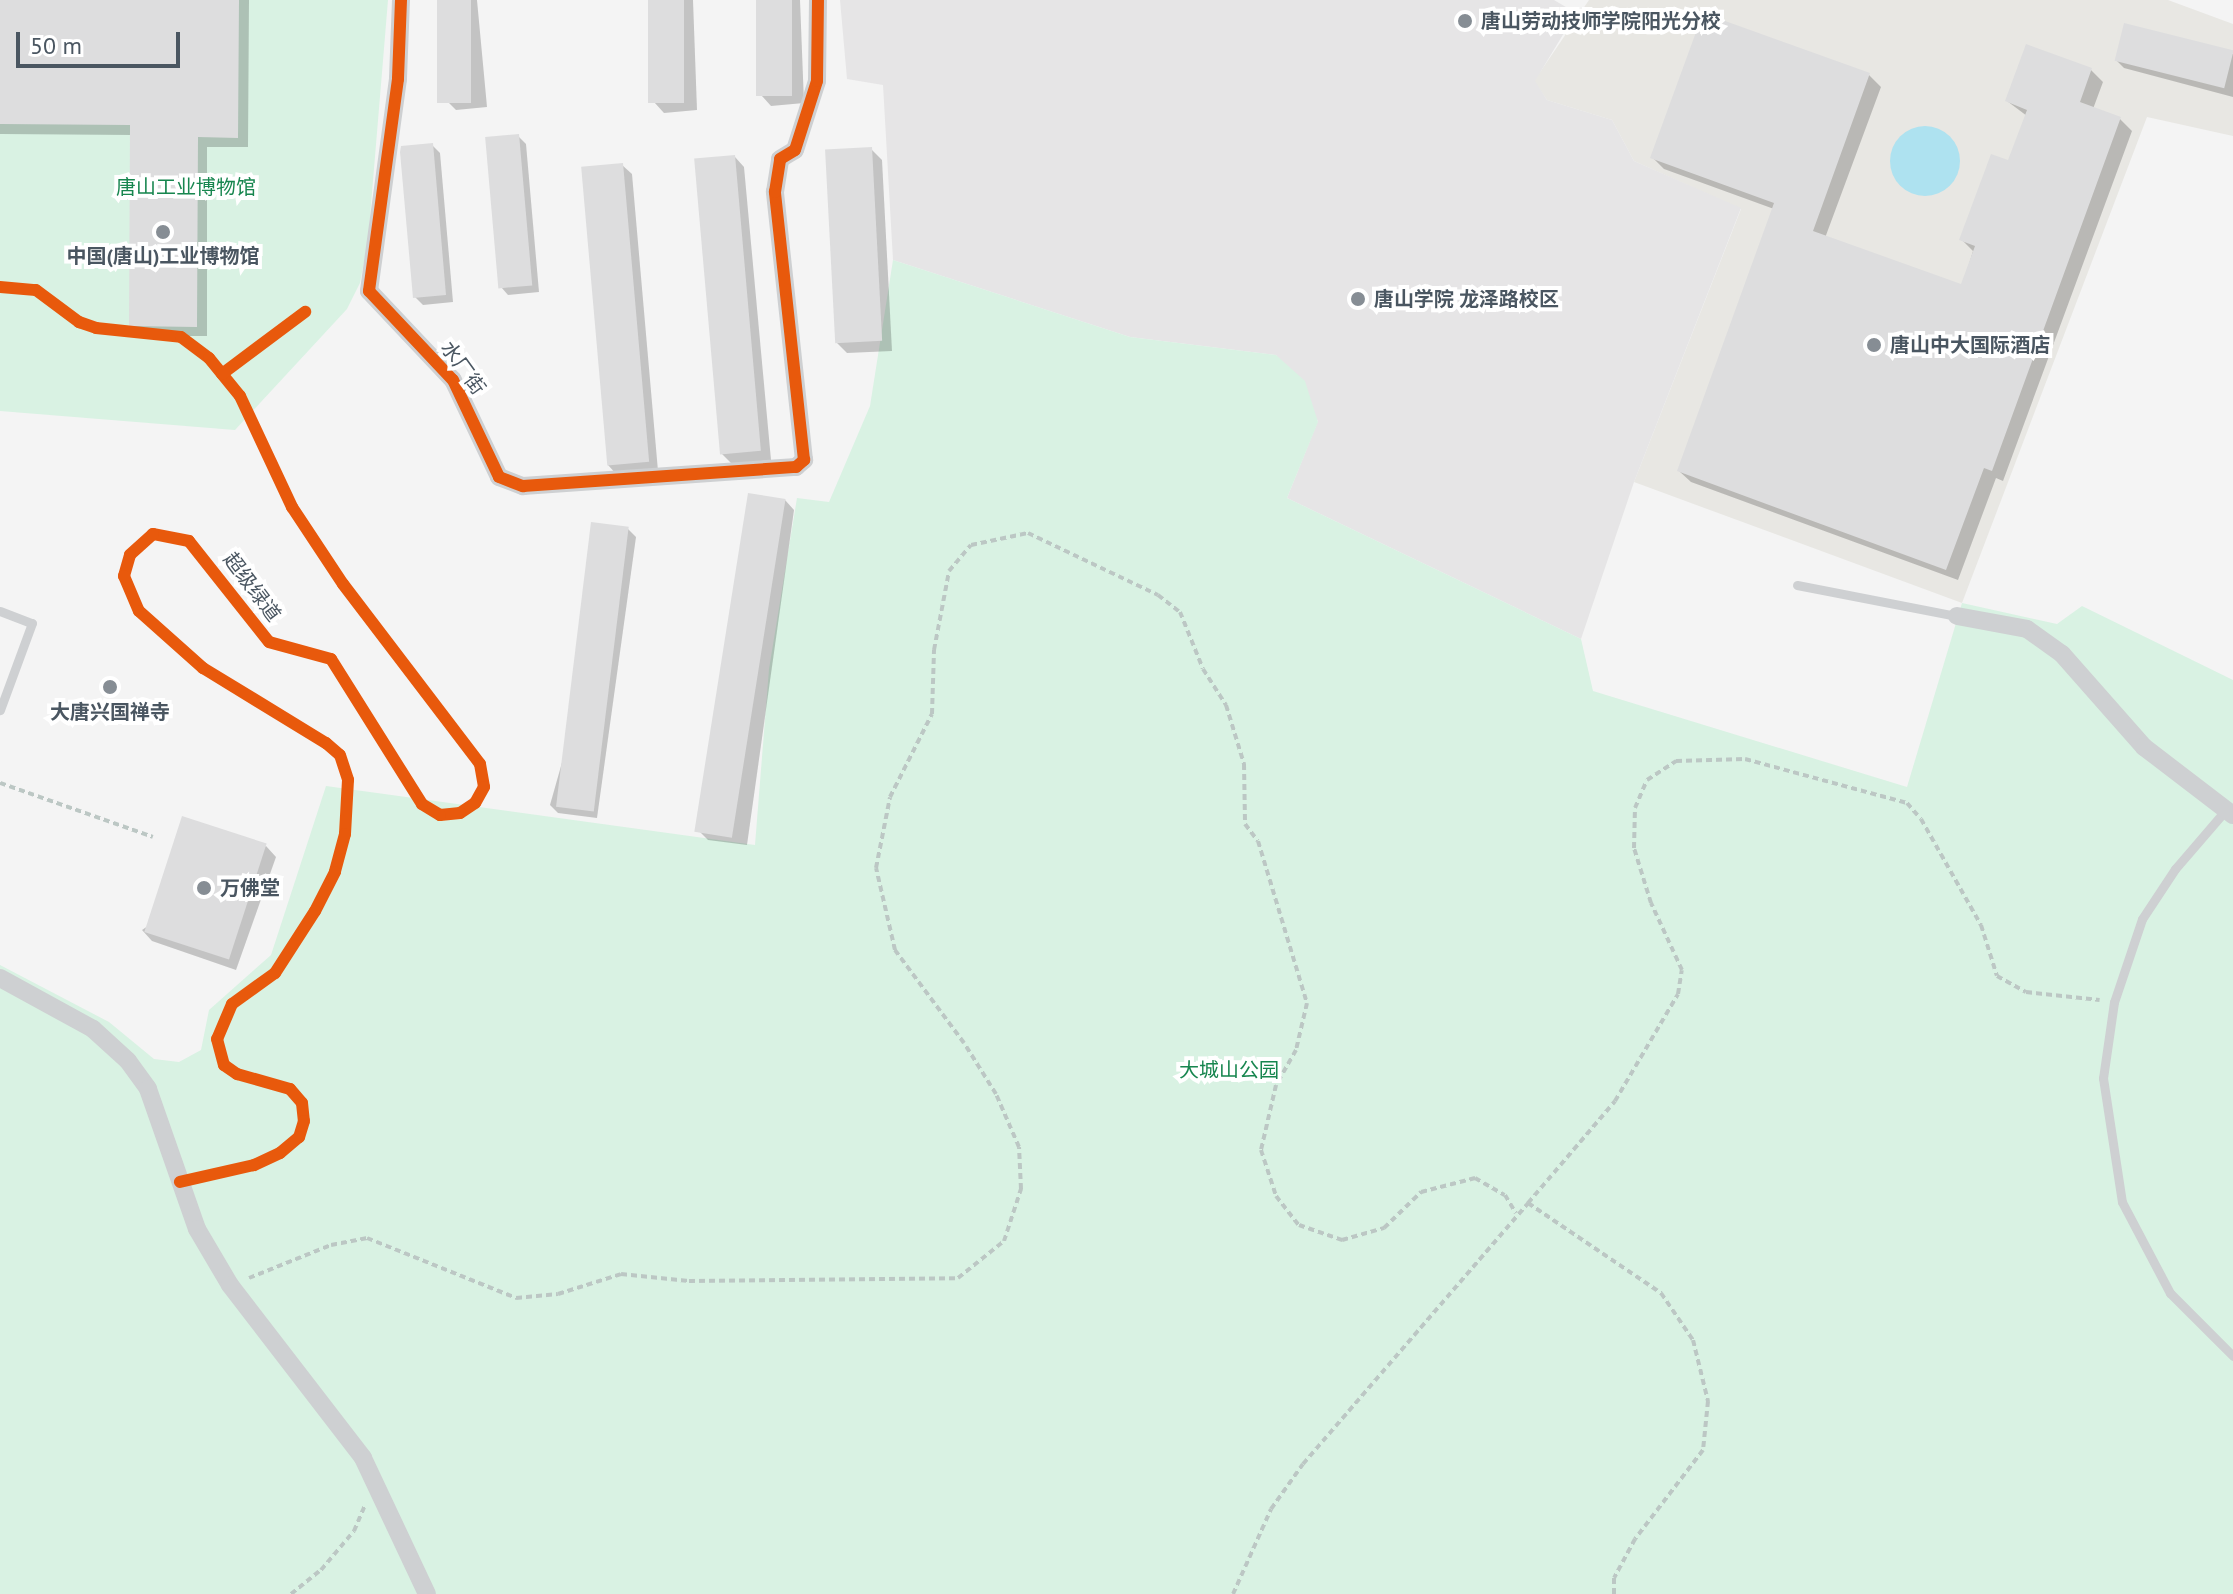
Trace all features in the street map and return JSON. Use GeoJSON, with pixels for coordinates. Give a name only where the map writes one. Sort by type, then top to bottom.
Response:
{"type":"FeatureCollection","features":[{"type":"Feature","properties":{"kind":"street","name":"水厂街"},"geometry":{"type":"LineString","coordinates":[[401,0],[398,79],[369,291],[453,380],[499,477],[523,486],[796,467],[804,460],[775,192],[780,159],[795,150],[817,81],[818,0]]}},
{"type":"Feature","properties":{"kind":"street"},"geometry":{"type":"LineString","coordinates":[[1957,616],[2027,629],[2062,654],[2144,747],[2228,813]]}},
{"type":"Feature","properties":{"kind":"street"},"geometry":{"type":"LineString","coordinates":[[0,978],[93,1029],[128,1061],[148,1089],[197,1229],[230,1285],[363,1458],[427,1594]]}},
{"type":"Feature","properties":{"kind":"lane"},"geometry":{"type":"LineString","coordinates":[[1797,585],[1957,616]]}},
{"type":"Feature","properties":{"kind":"lane"},"geometry":{"type":"LineString","coordinates":[[0,611],[32,623],[0,710]]}},
{"type":"Feature","properties":{"kind":"lane"},"geometry":{"type":"LineString","coordinates":[[2228,813],[2175,869],[2142,919],[2114,1002],[2103,1078],[2122,1202],[2170,1293],[2233,1356]]}},
{"type":"Feature","properties":{"kind":"path"},"geometry":{"type":"LineString","coordinates":[[230,1285],[331,1245],[367,1238],[516,1298],[558,1294],[621,1274],[689,1281],[958,1278],[1004,1241],[1021,1189],[1019,1147],[996,1094],[964,1043],[895,950],[876,868],[890,797],[932,714],[934,650],[949,571],[971,545],[1028,533],[1158,595],[1180,612],[1203,669],[1226,705],[1244,764],[1245,824],[1258,841],[1307,1003],[1296,1050],[1276,1085],[1261,1150],[1276,1196],[1299,1225],[1342,1240],[1384,1228],[1421,1192],[1475,1178],[1505,1195],[1516,1213]]}},
{"type":"Feature","properties":{"kind":"path"},"geometry":{"type":"LineString","coordinates":[[1233,1594],[1271,1509],[1303,1464],[1615,1101],[1678,994],[1682,970],[1651,903],[1634,848],[1635,808],[1647,780],[1676,761],[1745,759],[1907,803],[1921,819],[1981,925],[1997,976],[2026,992],[2114,1002]]}},
{"type":"Feature","properties":{"kind":"path"},"geometry":{"type":"LineString","coordinates":[[0,783],[153,837]]}},
{"type":"Feature","properties":{"kind":"path"},"geometry":{"type":"LineString","coordinates":[[1528,1203],[1661,1293],[1693,1340],[1708,1401],[1703,1450],[1635,1539],[1614,1578],[1614,1594]]}},
{"type":"Feature","properties":{"kind":"path"},"geometry":{"type":"LineString","coordinates":[[291,1594],[321,1570],[354,1531],[367,1499]]}},
{"type":"Feature","properties":{"kind":"shaded area","name":"唐山学院 龙泽路校区"},"geometry":{"type":"Polygon","coordinates":[[[840,0],[1554,0],[1576,13],[1535,81],[1547,100],[1612,120],[1634,161],[1741,208],[1634,482],[1581,639],[1287,498],[1318,421],[1276,355],[1130,337],[893,260],[883,85],[847,79],[840,0]]]}},
{"type":"Feature","properties":{"kind":"shaded area","name":"唐山中大国际酒店"},"geometry":{"type":"Polygon","coordinates":[[[1589,0],[2168,0],[2233,24],[2233,136],[2147,117],[1962,603],[1634,482],[1741,209],[1634,161],[1612,120],[1547,100],[1534,81],[1589,0]]]}},
{"type":"Feature","properties":{"kind":"green space","name":"唐山工业博物馆"},"geometry":{"type":"Polygon","coordinates":[[[0,0],[388,0],[368,241],[360,283],[347,309],[235,430],[0,411],[0,0]]]}},
{"type":"Feature","properties":{"kind":"green space","name":"大城山公园"},"geometry":{"type":"Polygon","coordinates":[[[893,260],[1130,337],[1276,355],[1305,381],[1318,422],[1287,498],[1581,639],[1593,691],[1907,787],[1962,603],[2057,624],[2082,606],[2233,680],[2233,1594],[0,1594],[0,965],[109,1022],[154,1059],[179,1062],[201,1050],[209,1010],[271,955],[326,786],[755,845],[769,669],[797,498],[829,502],[870,406],[893,260]]]}},
{"type":"Feature","properties":{"kind":"water"},"geometry":{"type":"Polygon","coordinates":[[[1925,126],[1944,132],[1954,142],[1960,161],[1954,180],[1944,190],[1925,196],[1906,190],[1896,180],[1890,161],[1896,142],[1906,132],[1925,126]]]}},
{"type":"Feature","properties":{"kind":"building","name":"中国(唐山)工业博物馆"},"geometry":{"type":"Polygon","coordinates":[[[0,0],[239,0],[238,138],[198,137],[197,327],[129,326],[130,125],[0,124],[0,0]]]}},
{"type":"Feature","properties":{"kind":"building"},"geometry":{"type":"Polygon","coordinates":[[[437,0],[471,0],[471,103],[437,103],[437,0]]]}},
{"type":"Feature","properties":{"kind":"building"},"geometry":{"type":"Polygon","coordinates":[[[648,0],[684,0],[684,103],[648,103],[648,0]]]}},
{"type":"Feature","properties":{"kind":"building"},"geometry":{"type":"Polygon","coordinates":[[[756,0],[792,0],[792,96],[756,96],[756,0]]]}},
{"type":"Feature","properties":{"kind":"building"},"geometry":{"type":"Polygon","coordinates":[[[1703,13],[1870,73],[1813,231],[1961,284],[1975,246],[1959,240],[1991,154],[2008,160],[2027,110],[2005,101],[2026,44],[2092,68],[2080,102],[2121,117],[1992,471],[1984,468],[1946,570],[1677,471],[1774,203],[1650,158],[1703,13]]]}},
{"type":"Feature","properties":{"kind":"building"},"geometry":{"type":"Polygon","coordinates":[[[2124,23],[2233,50],[2224,88],[2115,61],[2124,23]]]}},
{"type":"Feature","properties":{"kind":"building"},"geometry":{"type":"Polygon","coordinates":[[[519,134],[532,285],[498,288],[485,137],[519,134]]]}},
{"type":"Feature","properties":{"kind":"building"},"geometry":{"type":"Polygon","coordinates":[[[433,143],[446,295],[413,298],[400,152],[401,146],[433,143]]]}},
{"type":"Feature","properties":{"kind":"building"},"geometry":{"type":"Polygon","coordinates":[[[872,147],[882,341],[835,343],[825,149],[872,147]]]}},
{"type":"Feature","properties":{"kind":"building"},"geometry":{"type":"Polygon","coordinates":[[[735,155],[761,451],[720,454],[694,159],[735,155]]]}},
{"type":"Feature","properties":{"kind":"building"},"geometry":{"type":"Polygon","coordinates":[[[623,163],[649,462],[607,466],[581,167],[623,163]]]}},
{"type":"Feature","properties":{"kind":"building"},"geometry":{"type":"Polygon","coordinates":[[[748,493],[786,499],[732,838],[694,832],[748,493]]]}},
{"type":"Feature","properties":{"kind":"building"},"geometry":{"type":"Polygon","coordinates":[[[591,522],[629,527],[594,811],[556,807],[591,522]]]}},
{"type":"Feature","properties":{"kind":"building","name":"万佛堂"},"geometry":{"type":"Polygon","coordinates":[[[182,816],[267,844],[229,960],[144,932],[182,816]]]}},
{"type":"Feature","properties":{"kind":"cycle path"},"geometry":{"type":"LineString","coordinates":[[401,0],[398,79],[369,291],[453,380],[499,477],[523,486],[796,467],[804,460],[775,192],[780,159],[795,150],[817,81],[818,0]]}},
{"type":"Feature","properties":{"kind":"cycle path","name":"超级绿道"},"geometry":{"type":"LineString","coordinates":[[0,287],[36,290],[79,322],[96,328],[181,337],[209,358],[240,396],[292,507],[343,584],[480,764],[484,787],[475,803],[460,813],[440,815],[422,804],[331,659],[269,642],[189,541],[153,534],[130,555],[124,576],[139,611],[203,668],[326,743],[340,755],[348,780],[345,834],[335,872],[315,911],[275,973],[232,1004],[217,1039],[224,1065],[237,1074],[290,1089],[302,1103],[304,1121],[299,1137],[280,1153],[254,1165],[180,1182]]}},
{"type":"Feature","properties":{"kind":"cycle path"},"geometry":{"type":"LineString","coordinates":[[222,374],[305,312]]}},
{"type":"Feature","properties":{"kind":"place","name":"唐山劳动技师学院阳光分校"},"geometry":{"type":"Point","coordinates":[1465,21]}},
{"type":"Feature","properties":{"kind":"place","name":"中国(唐山)工业博物馆"},"geometry":{"type":"Point","coordinates":[163,232]}},
{"type":"Feature","properties":{"kind":"place","name":"唐山学院 龙泽路校区"},"geometry":{"type":"Point","coordinates":[1358,299]}},
{"type":"Feature","properties":{"kind":"place","name":"唐山中大国际酒店"},"geometry":{"type":"Point","coordinates":[1874,345]}},
{"type":"Feature","properties":{"kind":"place","name":"大唐兴国禅寺"},"geometry":{"type":"Point","coordinates":[110,687]}},
{"type":"Feature","properties":{"kind":"place","name":"万佛堂"},"geometry":{"type":"Point","coordinates":[204,888]}}]}
